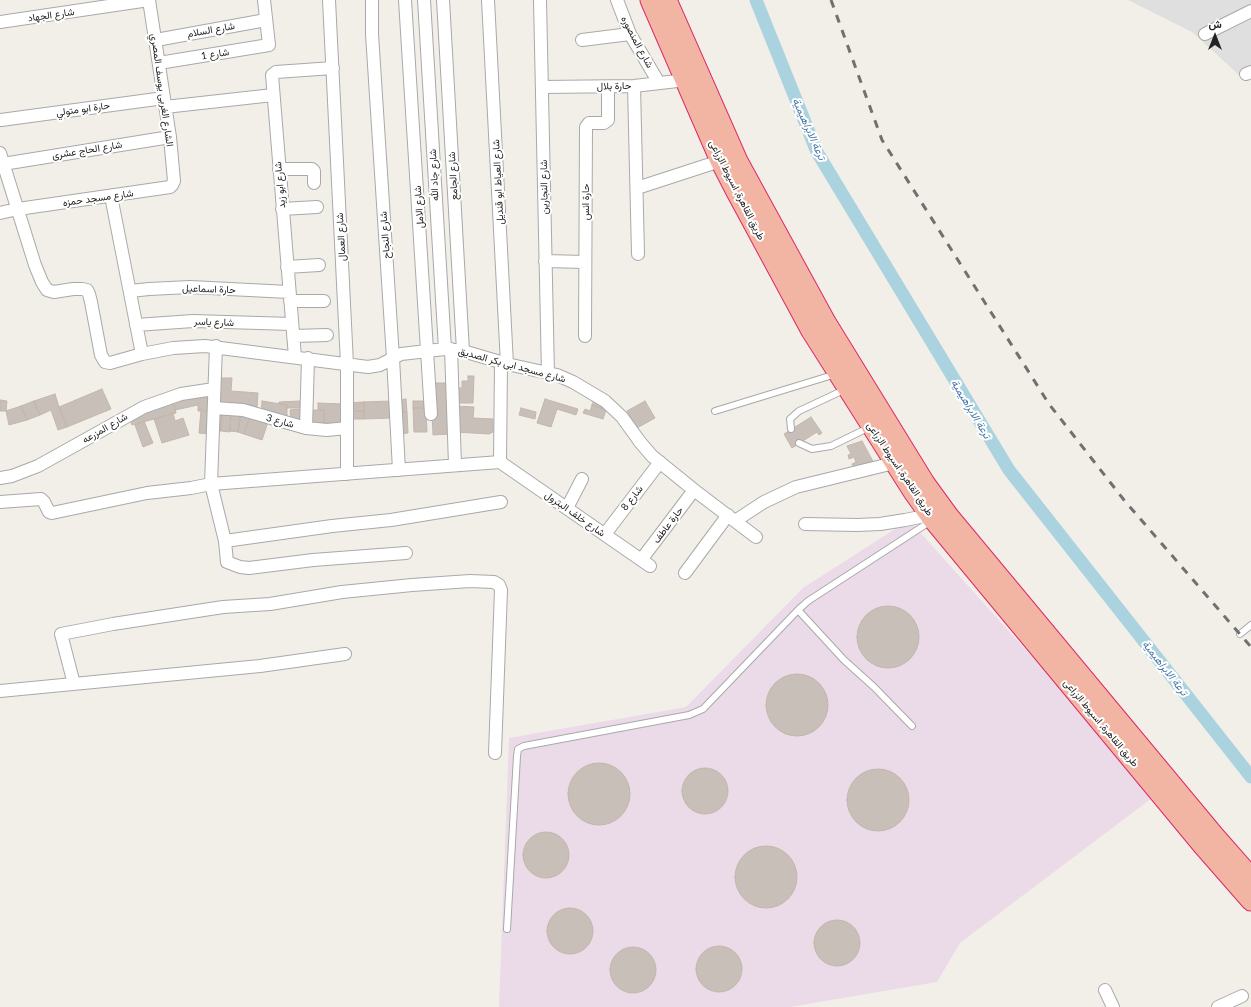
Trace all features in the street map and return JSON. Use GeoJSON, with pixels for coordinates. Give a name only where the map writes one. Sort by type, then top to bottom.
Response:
{"type":"FeatureCollection","features":[{"type":"Feature","properties":{"kind":"highway","name":"طريق القاهرة, اسيوط الزراعى"},"geometry":{"type":"LineString","coordinates":[[650,0],[720,161],[811,331],[842,381],[878,422],[949,516],[1146,754],[1251,877]]}},
{"type":"Feature","properties":{"kind":"highway","name":"طريق القاهرة, اسيوط الزراعى"},"geometry":{"type":"LineString","coordinates":[[667,0],[738,161],[826,322],[878,422],[894,463],[931,517],[1202,846],[1251,901]]}},
{"type":"Feature","properties":{"kind":"street","name":"شارع الجهاد"},"geometry":{"type":"LineString","coordinates":[[0,22],[149,0]]}},
{"type":"Feature","properties":{"kind":"street","name":"الشارع الغربى يوسف المصري"},"geometry":{"type":"LineString","coordinates":[[149,0],[170,137],[174,181]]}},
{"type":"Feature","properties":{"kind":"street"},"geometry":{"type":"LineString","coordinates":[[264,0],[266,20]]}},
{"type":"Feature","properties":{"kind":"street","name":"شارع العمال"},"geometry":{"type":"LineString","coordinates":[[330,0],[347,364],[347,474]]}},
{"type":"Feature","properties":{"kind":"street","name":"شارع النجاح"},"geometry":{"type":"LineString","coordinates":[[372,0],[372,34],[399,470]]}},
{"type":"Feature","properties":{"kind":"street","name":"شارع الامل"},"geometry":{"type":"LineString","coordinates":[[405,0],[431,414]]}},
{"type":"Feature","properties":{"kind":"street","name":"شارع جاد الله"},"geometry":{"type":"LineString","coordinates":[[424,0],[453,350],[455,465]]}},
{"type":"Feature","properties":{"kind":"street","name":"شارع الجامع"},"geometry":{"type":"LineString","coordinates":[[442,0],[453,350]]}},
{"type":"Feature","properties":{"kind":"street","name":"شارع العياط ابو قنديل"},"geometry":{"type":"LineString","coordinates":[[488,0],[504,364],[500,462]]}},
{"type":"Feature","properties":{"kind":"street","name":"شارع النجارين"},"geometry":{"type":"LineString","coordinates":[[540,0],[548,374]]}},
{"type":"Feature","properties":{"kind":"street","name":"شارع المنصوره"},"geometry":{"type":"LineString","coordinates":[[617,0],[630,34],[659,83]]}},
{"type":"Feature","properties":{"kind":"street"},"geometry":{"type":"LineString","coordinates":[[1205,34],[1251,11]]}},
{"type":"Feature","properties":{"kind":"street","name":"شارع السلام"},"geometry":{"type":"LineString","coordinates":[[156,40],[266,20]]}},
{"type":"Feature","properties":{"kind":"street","name":"شارع 1"},"geometry":{"type":"LineString","coordinates":[[159,63],[267,46],[269,44],[266,20]]}},
{"type":"Feature","properties":{"kind":"street"},"geometry":{"type":"LineString","coordinates":[[582,40],[630,34]]}},
{"type":"Feature","properties":{"kind":"street","name":"شارع ابو زيد"},"geometry":{"type":"LineString","coordinates":[[295,357],[272,75],[276,72],[333,68]]}},
{"type":"Feature","properties":{"kind":"street","name":"حارة بلال"},"geometry":{"type":"LineString","coordinates":[[542,87],[634,86],[686,80]]}},
{"type":"Feature","properties":{"kind":"street"},"geometry":{"type":"LineString","coordinates":[[634,86],[638,254]]}},
{"type":"Feature","properties":{"kind":"street","name":"حارة انس"},"geometry":{"type":"LineString","coordinates":[[585,336],[586,126],[588,123],[604,123],[608,120],[608,87]]}},
{"type":"Feature","properties":{"kind":"street","name":"حارة ابو متولي"},"geometry":{"type":"LineString","coordinates":[[1,120],[165,102],[273,95]]}},
{"type":"Feature","properties":{"kind":"street","name":"شارع الحاج عشرى"},"geometry":{"type":"LineString","coordinates":[[2,158],[170,137]]}},
{"type":"Feature","properties":{"kind":"street"},"geometry":{"type":"LineString","coordinates":[[2,158],[18,209]]}},
{"type":"Feature","properties":{"kind":"street"},"geometry":{"type":"LineString","coordinates":[[637,188],[720,161]]}},
{"type":"Feature","properties":{"kind":"street"},"geometry":{"type":"LineString","coordinates":[[279,169],[312,168],[314,171],[314,183]]}},
{"type":"Feature","properties":{"kind":"street","name":"شارع مسجد حمزه"},"geometry":{"type":"LineString","coordinates":[[0,213],[18,209],[170,187],[174,181]]}},
{"type":"Feature","properties":{"kind":"street"},"geometry":{"type":"LineString","coordinates":[[111,196],[142,354]]}},
{"type":"Feature","properties":{"kind":"street"},"geometry":{"type":"LineString","coordinates":[[282,209],[317,207]]}},
{"type":"Feature","properties":{"kind":"street","name":"شارع مسجد ابى بكر الصديق"},"geometry":{"type":"LineString","coordinates":[[18,209],[35,265],[47,290],[57,292],[73,289],[87,290],[101,355],[105,362],[110,363],[142,354],[181,347],[216,346],[308,358],[362,367],[374,366],[401,354],[453,350],[504,364],[557,375],[574,382],[605,401],[622,417],[640,442],[660,462],[756,537]]}},
{"type":"Feature","properties":{"kind":"street"},"geometry":{"type":"LineString","coordinates":[[546,261],[585,262]]}},
{"type":"Feature","properties":{"kind":"street"},"geometry":{"type":"LineString","coordinates":[[287,268],[319,265]]}},
{"type":"Feature","properties":{"kind":"street","name":"حارة اسماعيل"},"geometry":{"type":"LineString","coordinates":[[130,291],[190,287],[324,300]]}},
{"type":"Feature","properties":{"kind":"street","name":"شارع ياسر"},"geometry":{"type":"LineString","coordinates":[[136,325],[187,321],[292,330],[327,335]]}},
{"type":"Feature","properties":{"kind":"street"},"geometry":{"type":"LineString","coordinates":[[216,346],[211,484],[225,541],[228,562],[240,567],[250,568],[313,560],[406,553]]}},
{"type":"Feature","properties":{"kind":"street"},"geometry":{"type":"LineString","coordinates":[[306,428],[308,358]]}},
{"type":"Feature","properties":{"kind":"street","name":"شارع المزرعه"},"geometry":{"type":"LineString","coordinates":[[0,478],[12,476],[38,466],[144,407],[181,394],[214,389]]}},
{"type":"Feature","properties":{"kind":"street","name":"شارع 3"},"geometry":{"type":"LineString","coordinates":[[214,408],[243,410],[306,428],[327,430],[347,428]]}},
{"type":"Feature","properties":{"kind":"street"},"geometry":{"type":"LineString","coordinates":[[0,502],[41,499],[49,512],[52,513],[147,493],[211,484],[500,462]]}},
{"type":"Feature","properties":{"kind":"street","name":"شارع خلف البترول"},"geometry":{"type":"LineString","coordinates":[[500,462],[646,563]]}},
{"type":"Feature","properties":{"kind":"street","name":"شارع 8"},"geometry":{"type":"LineString","coordinates":[[605,534],[660,462]]}},
{"type":"Feature","properties":{"kind":"street"},"geometry":{"type":"LineString","coordinates":[[685,573],[731,518],[796,487],[894,463]]}},
{"type":"Feature","properties":{"kind":"street"},"geometry":{"type":"LineString","coordinates":[[567,508],[582,479]]}},
{"type":"Feature","properties":{"kind":"street","name":"حارة عاطف"},"geometry":{"type":"LineString","coordinates":[[646,563],[694,490]]}},
{"type":"Feature","properties":{"kind":"street"},"geometry":{"type":"LineString","coordinates":[[225,541],[332,526],[391,520],[501,502]]}},
{"type":"Feature","properties":{"kind":"street"},"geometry":{"type":"LineString","coordinates":[[805,524],[880,524],[931,517]]}},
{"type":"Feature","properties":{"kind":"street"},"geometry":{"type":"LineString","coordinates":[[74,684],[61,634],[113,624],[223,607],[270,604],[342,592],[419,585],[494,582],[499,585],[501,590],[495,753]]}},
{"type":"Feature","properties":{"kind":"street"},"geometry":{"type":"LineString","coordinates":[[0,691],[260,666],[345,654]]}},
{"type":"Feature","properties":{"kind":"street"},"geometry":{"type":"LineString","coordinates":[[1105,990],[1114,1007]]}},
{"type":"Feature","properties":{"kind":"street"},"geometry":{"type":"LineString","coordinates":[[1218,1007],[1242,996]]}},
{"type":"Feature","properties":{"kind":"lane"},"geometry":{"type":"LineString","coordinates":[[715,411],[842,381]]}},
{"type":"Feature","properties":{"kind":"lane"},"geometry":{"type":"LineString","coordinates":[[792,429],[790,419],[842,381]]}},
{"type":"Feature","properties":{"kind":"lane"},"geometry":{"type":"LineString","coordinates":[[799,443],[812,449],[832,446],[878,422]]}},
{"type":"Feature","properties":{"kind":"lane"},"geometry":{"type":"LineString","coordinates":[[507,928],[516,756],[518,750],[524,746],[689,715],[703,709],[808,600],[931,517]]}},
{"type":"Feature","properties":{"kind":"lane"},"geometry":{"type":"LineString","coordinates":[[798,610],[844,660],[874,687],[912,726]]}},
{"type":"Feature","properties":{"kind":"lane"},"geometry":{"type":"LineString","coordinates":[[1240,634],[1251,625]]}},
{"type":"Feature","properties":{"kind":"shaded area"},"geometry":{"type":"Polygon","coordinates":[[[1128,0],[1251,0],[1251,70],[1239,75],[1192,32],[1128,0]]]}},
{"type":"Feature","properties":{"kind":"shaded area"},"geometry":{"type":"Polygon","coordinates":[[[909,520],[1156,795],[960,943],[937,982],[790,1007],[499,1007],[509,738],[686,707],[803,588],[909,520]]]}},
{"type":"Feature","properties":{"kind":"building"},"geometry":{"type":"Polygon","coordinates":[[[468,376],[474,376],[473,403],[455,403],[456,388],[462,388],[462,381],[468,381],[468,376]]]}},
{"type":"Feature","properties":{"kind":"building"},"geometry":{"type":"Polygon","coordinates":[[[214,378],[232,378],[231,391],[258,393],[257,407],[214,406],[214,378]]]}},
{"type":"Feature","properties":{"kind":"building"},"geometry":{"type":"Polygon","coordinates":[[[431,383],[448,383],[451,434],[433,435],[431,383]]]}},
{"type":"Feature","properties":{"kind":"building"},"geometry":{"type":"Polygon","coordinates":[[[102,389],[111,409],[67,427],[59,407],[102,389]]]}},
{"type":"Feature","properties":{"kind":"building"},"geometry":{"type":"Polygon","coordinates":[[[210,392],[211,411],[198,411],[198,405],[175,410],[173,399],[210,392]]]}},
{"type":"Feature","properties":{"kind":"building"},"geometry":{"type":"Polygon","coordinates":[[[55,394],[67,427],[58,430],[51,410],[40,415],[34,401],[55,394]]]}},
{"type":"Feature","properties":{"kind":"building"},"geometry":{"type":"Polygon","coordinates":[[[595,398],[607,404],[606,410],[592,405],[595,398]]]}},
{"type":"Feature","properties":{"kind":"building"},"geometry":{"type":"Polygon","coordinates":[[[173,399],[176,413],[132,425],[128,411],[173,399]]]}},
{"type":"Feature","properties":{"kind":"building"},"geometry":{"type":"Polygon","coordinates":[[[406,399],[407,412],[397,412],[397,400],[406,399]]]}},
{"type":"Feature","properties":{"kind":"building"},"geometry":{"type":"Polygon","coordinates":[[[545,399],[578,409],[576,415],[557,409],[551,427],[537,423],[545,399]]]}},
{"type":"Feature","properties":{"kind":"building"},"geometry":{"type":"Polygon","coordinates":[[[0,400],[7,401],[6,411],[0,411],[0,400]]]}},
{"type":"Feature","properties":{"kind":"building"},"geometry":{"type":"Polygon","coordinates":[[[34,401],[40,415],[27,420],[21,406],[34,401]]]}},
{"type":"Feature","properties":{"kind":"building"},"geometry":{"type":"Polygon","coordinates":[[[262,401],[287,405],[287,425],[261,417],[262,401]]]}},
{"type":"Feature","properties":{"kind":"building"},"geometry":{"type":"Polygon","coordinates":[[[301,401],[301,408],[287,408],[287,405],[279,404],[279,402],[301,401]]]}},
{"type":"Feature","properties":{"kind":"building"},"geometry":{"type":"Polygon","coordinates":[[[391,401],[392,418],[364,419],[364,402],[391,401]]]}},
{"type":"Feature","properties":{"kind":"building"},"geometry":{"type":"Polygon","coordinates":[[[413,401],[425,401],[426,408],[413,408],[413,401]]]}},
{"type":"Feature","properties":{"kind":"building"},"geometry":{"type":"Polygon","coordinates":[[[645,401],[655,418],[637,428],[627,411],[645,401]]]}},
{"type":"Feature","properties":{"kind":"building"},"geometry":{"type":"Polygon","coordinates":[[[364,402],[364,411],[349,411],[348,403],[364,402]]]}},
{"type":"Feature","properties":{"kind":"building"},"geometry":{"type":"Polygon","coordinates":[[[318,403],[343,404],[341,426],[324,425],[324,410],[318,410],[318,403]]]}},
{"type":"Feature","properties":{"kind":"building"},"geometry":{"type":"Polygon","coordinates":[[[592,405],[606,410],[603,419],[583,413],[585,409],[590,411],[592,405]]]}},
{"type":"Feature","properties":{"kind":"building"},"geometry":{"type":"Polygon","coordinates":[[[21,406],[27,420],[9,425],[6,411],[21,406]]]}},
{"type":"Feature","properties":{"kind":"building"},"geometry":{"type":"Polygon","coordinates":[[[455,406],[474,407],[473,418],[493,419],[493,432],[489,434],[455,432],[455,406]]]}},
{"type":"Feature","properties":{"kind":"building"},"geometry":{"type":"Polygon","coordinates":[[[413,408],[426,408],[427,432],[414,432],[413,408]]]}},
{"type":"Feature","properties":{"kind":"building"},"geometry":{"type":"Polygon","coordinates":[[[521,408],[536,412],[535,419],[519,415],[521,408]]]}},
{"type":"Feature","properties":{"kind":"building"},"geometry":{"type":"Polygon","coordinates":[[[215,409],[222,410],[221,431],[215,431],[215,409]]]}},
{"type":"Feature","properties":{"kind":"building"},"geometry":{"type":"Polygon","coordinates":[[[301,409],[301,422],[291,423],[290,410],[301,409]]]}},
{"type":"Feature","properties":{"kind":"building"},"geometry":{"type":"Polygon","coordinates":[[[201,410],[211,411],[210,434],[199,433],[201,410]]]}},
{"type":"Feature","properties":{"kind":"building"},"geometry":{"type":"Polygon","coordinates":[[[222,410],[231,411],[230,432],[221,431],[222,410]]]}},
{"type":"Feature","properties":{"kind":"building"},"geometry":{"type":"Polygon","coordinates":[[[308,410],[324,410],[324,424],[307,424],[308,410]]]}},
{"type":"Feature","properties":{"kind":"building"},"geometry":{"type":"Polygon","coordinates":[[[231,411],[241,413],[238,432],[230,431],[231,411]]]}},
{"type":"Feature","properties":{"kind":"building"},"geometry":{"type":"Polygon","coordinates":[[[349,411],[364,411],[364,419],[349,419],[349,411]]]}},
{"type":"Feature","properties":{"kind":"building"},"geometry":{"type":"Polygon","coordinates":[[[397,412],[407,412],[408,433],[398,434],[397,412]]]}},
{"type":"Feature","properties":{"kind":"building"},"geometry":{"type":"Polygon","coordinates":[[[173,413],[175,421],[183,418],[189,435],[162,443],[154,419],[173,413]]]}},
{"type":"Feature","properties":{"kind":"building"},"geometry":{"type":"Polygon","coordinates":[[[241,413],[250,416],[244,434],[238,432],[241,413]]]}},
{"type":"Feature","properties":{"kind":"building"},"geometry":{"type":"Polygon","coordinates":[[[250,416],[268,422],[262,440],[244,434],[250,416]]]}},
{"type":"Feature","properties":{"kind":"building"},"geometry":{"type":"Polygon","coordinates":[[[811,417],[822,433],[819,435],[817,432],[792,448],[784,434],[811,417]]]}},
{"type":"Feature","properties":{"kind":"building"},"geometry":{"type":"Polygon","coordinates":[[[144,421],[153,443],[143,447],[135,425],[144,421]]]}},
{"type":"Feature","properties":{"kind":"building"},"geometry":{"type":"Polygon","coordinates":[[[862,441],[876,467],[855,471],[852,464],[856,462],[854,457],[849,459],[848,455],[851,454],[847,446],[862,441]]]}},
{"type":"Feature","properties":{"kind":"building"},"geometry":{"type":"Polygon","coordinates":[[[888,606],[900,609],[910,615],[916,625],[919,637],[916,649],[910,659],[900,665],[888,668],[876,665],[866,659],[860,649],[857,637],[860,625],[866,615],[876,609],[888,606]]]}},
{"type":"Feature","properties":{"kind":"building"},"geometry":{"type":"Polygon","coordinates":[[[797,674],[809,677],[819,683],[825,693],[828,705],[825,717],[819,727],[809,733],[797,736],[785,733],[775,727],[769,717],[766,705],[769,693],[775,683],[785,677],[797,674]]]}},
{"type":"Feature","properties":{"kind":"building"},"geometry":{"type":"Polygon","coordinates":[[[599,763],[611,766],[621,772],[627,782],[630,794],[627,806],[621,816],[611,822],[599,825],[587,822],[577,816],[571,806],[568,794],[571,782],[577,772],[587,766],[599,763]]]}},
{"type":"Feature","properties":{"kind":"building"},"geometry":{"type":"Polygon","coordinates":[[[700,768],[710,768],[718,772],[724,778],[728,786],[728,796],[724,804],[718,810],[710,814],[700,814],[692,810],[686,804],[682,796],[682,786],[686,778],[692,772],[700,768]]]}},
{"type":"Feature","properties":{"kind":"building"},"geometry":{"type":"Polygon","coordinates":[[[878,769],[890,772],[900,778],[906,788],[909,800],[906,812],[900,822],[890,828],[878,831],[866,828],[856,822],[850,812],[847,800],[850,788],[856,778],[866,772],[878,769]]]}},
{"type":"Feature","properties":{"kind":"building"},"geometry":{"type":"Polygon","coordinates":[[[541,832],[551,832],[559,836],[565,842],[569,850],[569,860],[565,868],[559,874],[551,878],[541,878],[533,874],[527,868],[523,860],[523,850],[527,842],[533,836],[541,832]]]}},
{"type":"Feature","properties":{"kind":"building"},"geometry":{"type":"Polygon","coordinates":[[[766,846],[778,849],[788,855],[794,865],[797,877],[794,889],[788,899],[778,905],[766,908],[754,905],[744,899],[738,889],[735,877],[738,865],[744,855],[754,849],[766,846]]]}},
{"type":"Feature","properties":{"kind":"building"},"geometry":{"type":"Polygon","coordinates":[[[565,908],[575,908],[583,912],[589,918],[593,926],[593,936],[589,944],[583,950],[575,954],[565,954],[557,950],[551,944],[547,936],[547,926],[551,918],[557,912],[565,908]]]}},
{"type":"Feature","properties":{"kind":"building"},"geometry":{"type":"Polygon","coordinates":[[[832,920],[842,920],[850,924],[856,930],[860,938],[860,948],[856,956],[850,962],[842,966],[832,966],[824,962],[818,956],[814,948],[814,938],[818,930],[824,924],[832,920]]]}},
{"type":"Feature","properties":{"kind":"building"},"geometry":{"type":"Polygon","coordinates":[[[714,946],[724,946],[732,950],[738,956],[742,964],[742,974],[738,982],[732,988],[724,992],[714,992],[706,988],[700,982],[696,974],[696,964],[700,956],[706,950],[714,946]]]}},
{"type":"Feature","properties":{"kind":"building"},"geometry":{"type":"Polygon","coordinates":[[[628,947],[638,947],[646,951],[652,957],[656,965],[656,975],[652,983],[646,989],[638,993],[628,993],[620,989],[614,983],[610,975],[610,965],[614,957],[620,951],[628,947]]]}},
{"type":"Feature","properties":{"kind":"waterway","name":"ترعة الابراهيمية"},"geometry":{"type":"LineString","coordinates":[[756,0],[817,152],[1009,470],[1251,777]]}},
{"type":"Feature","properties":{"kind":"railway"},"geometry":{"type":"LineString","coordinates":[[831,0],[882,140],[1049,404],[1124,500],[1251,647]]}}]}
